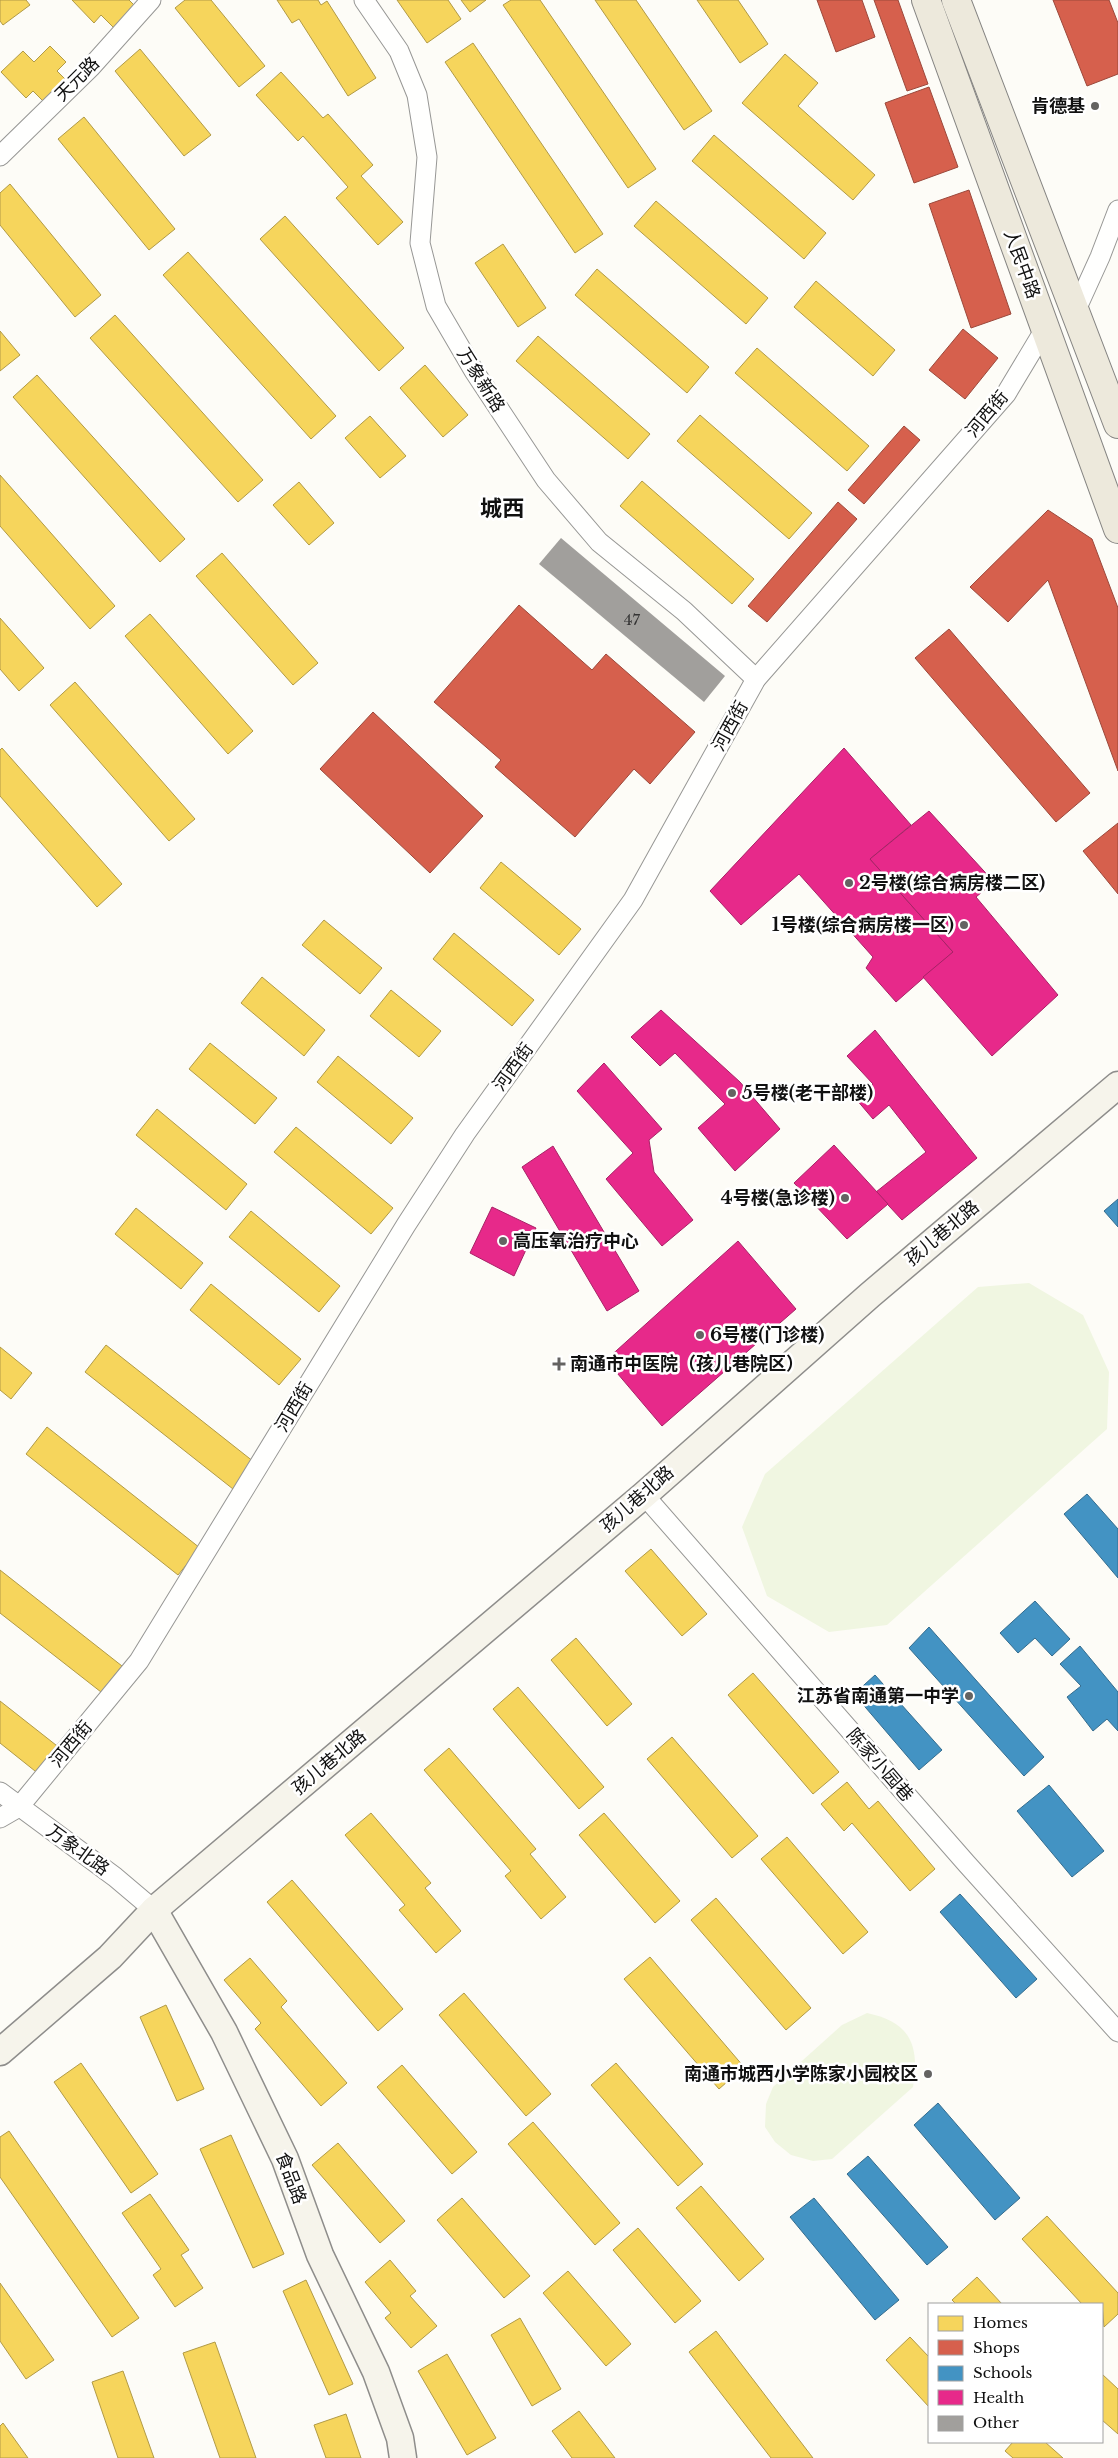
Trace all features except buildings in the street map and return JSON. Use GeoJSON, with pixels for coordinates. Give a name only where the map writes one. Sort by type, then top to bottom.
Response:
{"type":"FeatureCollection","features":[{"type":"Feature","properties":{"kind":"main road","name":"人民中路"},"geometry":{"type":"LineString","coordinates":[[926,0],[1118,529]]}},
{"type":"Feature","properties":{"kind":"main road","name":"人民中路"},"geometry":{"type":"LineString","coordinates":[[956,0],[1118,424]]}},
{"type":"Feature","properties":{"kind":"main road","name":"孩儿巷北路"},"geometry":{"type":"LineString","coordinates":[[0,2052],[110,1957],[154,1910],[644,1495],[870,1295],[1118,1086]]}},
{"type":"Feature","properties":{"kind":"main road","name":"孩儿巷北路"},"geometry":{"type":"LineString","coordinates":[[0,2029],[99,1946],[154,1910]]}},
{"type":"Feature","properties":{"kind":"main road","name":"食品路"},"geometry":{"type":"LineString","coordinates":[[154,1910],[224,2032],[285,2159],[320,2255],[376,2372],[400,2438],[404,2458]]}},
{"type":"Feature","properties":{"kind":"street","name":"天元路"},"geometry":{"type":"LineString","coordinates":[[0,156],[91,67],[151,0]]}},
{"type":"Feature","properties":{"kind":"street","name":"万象新路"},"geometry":{"type":"LineString","coordinates":[[364,0],[399,51],[417,95],[426,157],[420,243],[436,306],[474,371],[546,480],[598,542],[684,611],[756,679]]}},
{"type":"Feature","properties":{"kind":"street"},"geometry":{"type":"LineString","coordinates":[[1075,312],[1100,257],[1118,210]]}},
{"type":"Feature","properties":{"kind":"street","name":"河西街"},"geometry":{"type":"LineString","coordinates":[[0,1818],[19,1807],[139,1661],[417,1208],[465,1134],[633,900],[756,679],[1006,394],[1045,329]]}},
{"type":"Feature","properties":{"kind":"street","name":"陈家小园巷"},"geometry":{"type":"LineString","coordinates":[[644,1495],[966,1863],[1118,2032]]}},
{"type":"Feature","properties":{"kind":"street","name":"万象北路"},"geometry":{"type":"LineString","coordinates":[[0,1792],[115,1877],[154,1910]]}},
{"type":"Feature","properties":{"kind":"green space"},"geometry":{"type":"Polygon","coordinates":[[[1029,1283],[1083,1315],[1109,1372],[1107,1429],[887,1625],[829,1632],[767,1596],[742,1527],[765,1474],[978,1287],[1029,1283]]]}},
{"type":"Feature","properties":{"kind":"green space"},"geometry":{"type":"Polygon","coordinates":[[[867,2013],[893,2022],[909,2038],[915,2059],[913,2087],[832,2159],[813,2161],[791,2155],[775,2142],[765,2127],[766,2104],[773,2087],[842,2025],[867,2013]]]}},
{"type":"Feature","properties":{"kind":"place","name":"肯德基"},"geometry":{"type":"Point","coordinates":[1095,106]}},
{"type":"Feature","properties":{"kind":"place","name":"2号楼(综合病房楼二区)"},"geometry":{"type":"Point","coordinates":[849,883]}},
{"type":"Feature","properties":{"kind":"place","name":"1号楼(综合病房楼一区)"},"geometry":{"type":"Point","coordinates":[964,925]}},
{"type":"Feature","properties":{"kind":"place","name":"5号楼(老干部楼)"},"geometry":{"type":"Point","coordinates":[732,1093]}},
{"type":"Feature","properties":{"kind":"place","name":"4号楼(急诊楼)"},"geometry":{"type":"Point","coordinates":[845,1198]}},
{"type":"Feature","properties":{"kind":"place","name":"高压氧治疗中心"},"geometry":{"type":"Point","coordinates":[503,1241]}},
{"type":"Feature","properties":{"kind":"place","name":"6号楼(门诊楼)"},"geometry":{"type":"Point","coordinates":[700,1335]}},
{"type":"Feature","properties":{"kind":"place","name":"南通市中医院（孩儿巷院区）"},"geometry":{"type":"Point","coordinates":[559,1364]}},
{"type":"Feature","properties":{"kind":"place","name":"江苏省南通第一中学"},"geometry":{"type":"Point","coordinates":[969,1696]}},
{"type":"Feature","properties":{"kind":"place","name":"南通市城西小学陈家小园校区"},"geometry":{"type":"Point","coordinates":[928,2074]}},
{"type":"Feature","properties":{"kind":"district","name":"城西"},"geometry":{"type":"Point","coordinates":[502,508]}}]}
